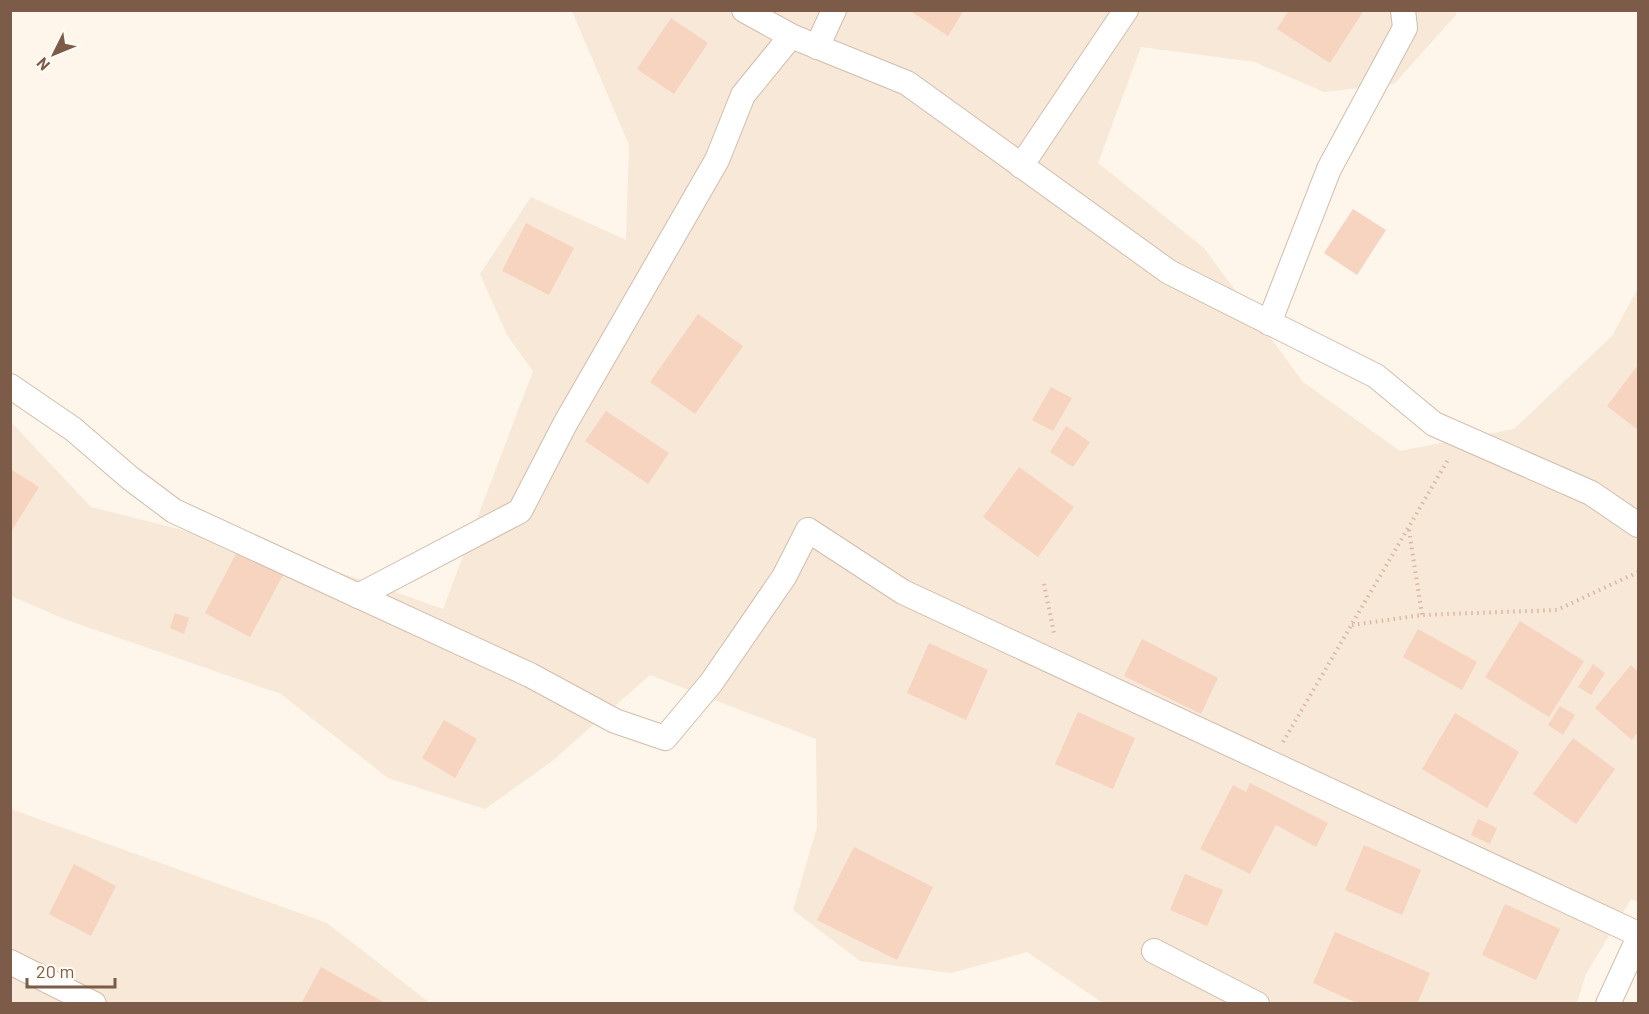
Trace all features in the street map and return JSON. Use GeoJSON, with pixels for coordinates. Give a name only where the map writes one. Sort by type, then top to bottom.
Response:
{"type":"FeatureCollection","features":[{"type":"Feature","properties":{"kind":"street"},"geometry":{"type":"LineString","coordinates":[[744,10],[791,36],[907,83],[1169,272],[1376,376],[1434,424],[1591,493],[1638,525]]}},
{"type":"Feature","properties":{"kind":"street"},"geometry":{"type":"LineString","coordinates":[[817,47],[834,10]]}},
{"type":"Feature","properties":{"kind":"street"},"geometry":{"type":"LineString","coordinates":[[1021,166],[1126,10]]}},
{"type":"Feature","properties":{"kind":"street"},"geometry":{"type":"LineString","coordinates":[[1269,322],[1329,169],[1405,28],[1403,10]]}},
{"type":"Feature","properties":{"kind":"street"},"geometry":{"type":"LineString","coordinates":[[358,596],[520,511],[565,424],[717,160],[743,95],[791,36]]}},
{"type":"Feature","properties":{"kind":"street"},"geometry":{"type":"LineString","coordinates":[[10,386],[73,429],[130,478],[174,511],[530,675],[615,721],[664,738],[711,683],[778,587],[808,530],[903,592],[1638,934]]}},
{"type":"Feature","properties":{"kind":"street"},"geometry":{"type":"LineString","coordinates":[[1608,1004],[1638,939]]}},
{"type":"Feature","properties":{"kind":"street"},"geometry":{"type":"LineString","coordinates":[[1154,951],[1257,1004]]}},
{"type":"Feature","properties":{"kind":"street"},"geometry":{"type":"LineString","coordinates":[[10,962],[94,1004]]}},
{"type":"Feature","properties":{"kind":"path"},"geometry":{"type":"LineString","coordinates":[[1271,763],[1462,436]]}},
{"type":"Feature","properties":{"kind":"path"},"geometry":{"type":"LineString","coordinates":[[1409,528],[1422,615]]}},
{"type":"Feature","properties":{"kind":"path"},"geometry":{"type":"LineString","coordinates":[[1352,625],[1422,615],[1557,610],[1638,572]]}},
{"type":"Feature","properties":{"kind":"path"},"geometry":{"type":"LineString","coordinates":[[1044,584],[1061,666]]}},
{"type":"Feature","properties":{"kind":"shaded area"},"geometry":{"type":"Polygon","coordinates":[[[572,11],[1456,11],[1456,15],[1394,84],[1324,92],[1255,62],[1141,47],[1098,163],[1204,248],[1303,382],[1400,451],[1514,429],[1612,336],[1638,288],[1638,902],[1631,899],[1586,974],[1577,1003],[1103,1003],[1027,952],[951,973],[860,961],[793,910],[817,827],[816,739],[650,675],[551,762],[485,809],[388,778],[281,694],[67,620],[11,596],[10,421],[91,507],[313,563],[443,609],[533,371],[507,335],[480,274],[531,197],[626,240],[629,145],[572,11]]]}},
{"type":"Feature","properties":{"kind":"shaded area"},"geometry":{"type":"Polygon","coordinates":[[[11,809],[327,923],[430,1003],[11,1004],[11,809]]]}},
{"type":"Feature","properties":{"kind":"building"},"geometry":{"type":"Polygon","coordinates":[[[909,10],[964,10],[948,36],[909,10]]]}},
{"type":"Feature","properties":{"kind":"building"},"geometry":{"type":"Polygon","coordinates":[[[1289,10],[1364,10],[1330,63],[1277,29],[1289,10]]]}},
{"type":"Feature","properties":{"kind":"building"},"geometry":{"type":"Polygon","coordinates":[[[671,18],[708,43],[674,94],[637,69],[671,18]]]}},
{"type":"Feature","properties":{"kind":"building"},"geometry":{"type":"Polygon","coordinates":[[[1353,209],[1386,230],[1357,275],[1324,253],[1353,209]]]}},
{"type":"Feature","properties":{"kind":"building"},"geometry":{"type":"Polygon","coordinates":[[[526,223],[574,248],[549,295],[502,271],[526,223]]]}},
{"type":"Feature","properties":{"kind":"building"},"geometry":{"type":"Polygon","coordinates":[[[698,314],[743,346],[695,414],[650,382],[698,314]]]}},
{"type":"Feature","properties":{"kind":"building"},"geometry":{"type":"Polygon","coordinates":[[[1638,365],[1638,430],[1607,406],[1638,365]]]}},
{"type":"Feature","properties":{"kind":"building"},"geometry":{"type":"Polygon","coordinates":[[[1051,387],[1072,398],[1053,431],[1032,420],[1051,387]]]}},
{"type":"Feature","properties":{"kind":"building"},"geometry":{"type":"Polygon","coordinates":[[[606,411],[669,453],[648,484],[585,441],[606,411]]]}},
{"type":"Feature","properties":{"kind":"building"},"geometry":{"type":"Polygon","coordinates":[[[1066,426],[1090,442],[1073,467],[1050,452],[1066,426]]]}},
{"type":"Feature","properties":{"kind":"building"},"geometry":{"type":"Polygon","coordinates":[[[1019,467],[1074,507],[1038,557],[983,517],[1019,467]]]}},
{"type":"Feature","properties":{"kind":"building"},"geometry":{"type":"Polygon","coordinates":[[[10,469],[39,487],[12,530],[10,529],[10,469]]]}},
{"type":"Feature","properties":{"kind":"building"},"geometry":{"type":"Polygon","coordinates":[[[238,550],[283,575],[250,637],[205,613],[238,550]]]}},
{"type":"Feature","properties":{"kind":"building"},"geometry":{"type":"Polygon","coordinates":[[[175,613],[189,618],[184,634],[170,628],[175,613]]]}},
{"type":"Feature","properties":{"kind":"building"},"geometry":{"type":"Polygon","coordinates":[[[1520,621],[1584,661],[1549,717],[1485,677],[1520,621]]]}},
{"type":"Feature","properties":{"kind":"building"},"geometry":{"type":"Polygon","coordinates":[[[1418,629],[1477,662],[1462,690],[1403,657],[1418,629]]]}},
{"type":"Feature","properties":{"kind":"building"},"geometry":{"type":"Polygon","coordinates":[[[1142,639],[1218,678],[1201,714],[1124,676],[1142,639]]]}},
{"type":"Feature","properties":{"kind":"building"},"geometry":{"type":"Polygon","coordinates":[[[929,643],[988,670],[966,720],[907,693],[929,643]]]}},
{"type":"Feature","properties":{"kind":"building"},"geometry":{"type":"Polygon","coordinates":[[[1593,664],[1605,673],[1591,695],[1578,687],[1593,664]]]}},
{"type":"Feature","properties":{"kind":"building"},"geometry":{"type":"Polygon","coordinates":[[[1631,665],[1638,672],[1638,732],[1632,740],[1595,708],[1631,665]]]}},
{"type":"Feature","properties":{"kind":"building"},"geometry":{"type":"Polygon","coordinates":[[[1560,706],[1575,715],[1563,735],[1548,725],[1560,706]]]}},
{"type":"Feature","properties":{"kind":"building"},"geometry":{"type":"Polygon","coordinates":[[[1078,712],[1135,738],[1113,789],[1055,764],[1078,712]]]}},
{"type":"Feature","properties":{"kind":"building"},"geometry":{"type":"Polygon","coordinates":[[[1455,713],[1519,752],[1487,808],[1422,769],[1455,713]]]}},
{"type":"Feature","properties":{"kind":"building"},"geometry":{"type":"Polygon","coordinates":[[[444,720],[477,739],[455,778],[422,758],[444,720]]]}},
{"type":"Feature","properties":{"kind":"building"},"geometry":{"type":"Polygon","coordinates":[[[1573,738],[1615,769],[1576,824],[1533,794],[1573,738]]]}},
{"type":"Feature","properties":{"kind":"building"},"geometry":{"type":"Polygon","coordinates":[[[1250,783],[1328,823],[1316,847],[1276,825],[1250,874],[1200,849],[1233,785],[1246,792],[1250,783]]]}},
{"type":"Feature","properties":{"kind":"building"},"geometry":{"type":"Polygon","coordinates":[[[1478,819],[1497,828],[1490,844],[1471,835],[1478,819]]]}},
{"type":"Feature","properties":{"kind":"building"},"geometry":{"type":"Polygon","coordinates":[[[1364,845],[1421,870],[1402,915],[1345,890],[1364,845]]]}},
{"type":"Feature","properties":{"kind":"building"},"geometry":{"type":"Polygon","coordinates":[[[854,847],[933,887],[897,960],[817,920],[854,847]]]}},
{"type":"Feature","properties":{"kind":"building"},"geometry":{"type":"Polygon","coordinates":[[[74,864],[116,886],[91,936],[49,914],[74,864]]]}},
{"type":"Feature","properties":{"kind":"building"},"geometry":{"type":"Polygon","coordinates":[[[1185,874],[1223,890],[1207,926],[1170,910],[1185,874]]]}},
{"type":"Feature","properties":{"kind":"building"},"geometry":{"type":"Polygon","coordinates":[[[1505,904],[1560,929],[1536,980],[1482,955],[1505,904]]]}},
{"type":"Feature","properties":{"kind":"building"},"geometry":{"type":"Polygon","coordinates":[[[1335,932],[1430,973],[1417,1004],[1359,1004],[1313,983],[1335,932]]]}},
{"type":"Feature","properties":{"kind":"building"},"geometry":{"type":"Polygon","coordinates":[[[321,967],[387,1004],[301,1004],[321,967]]]}}]}
